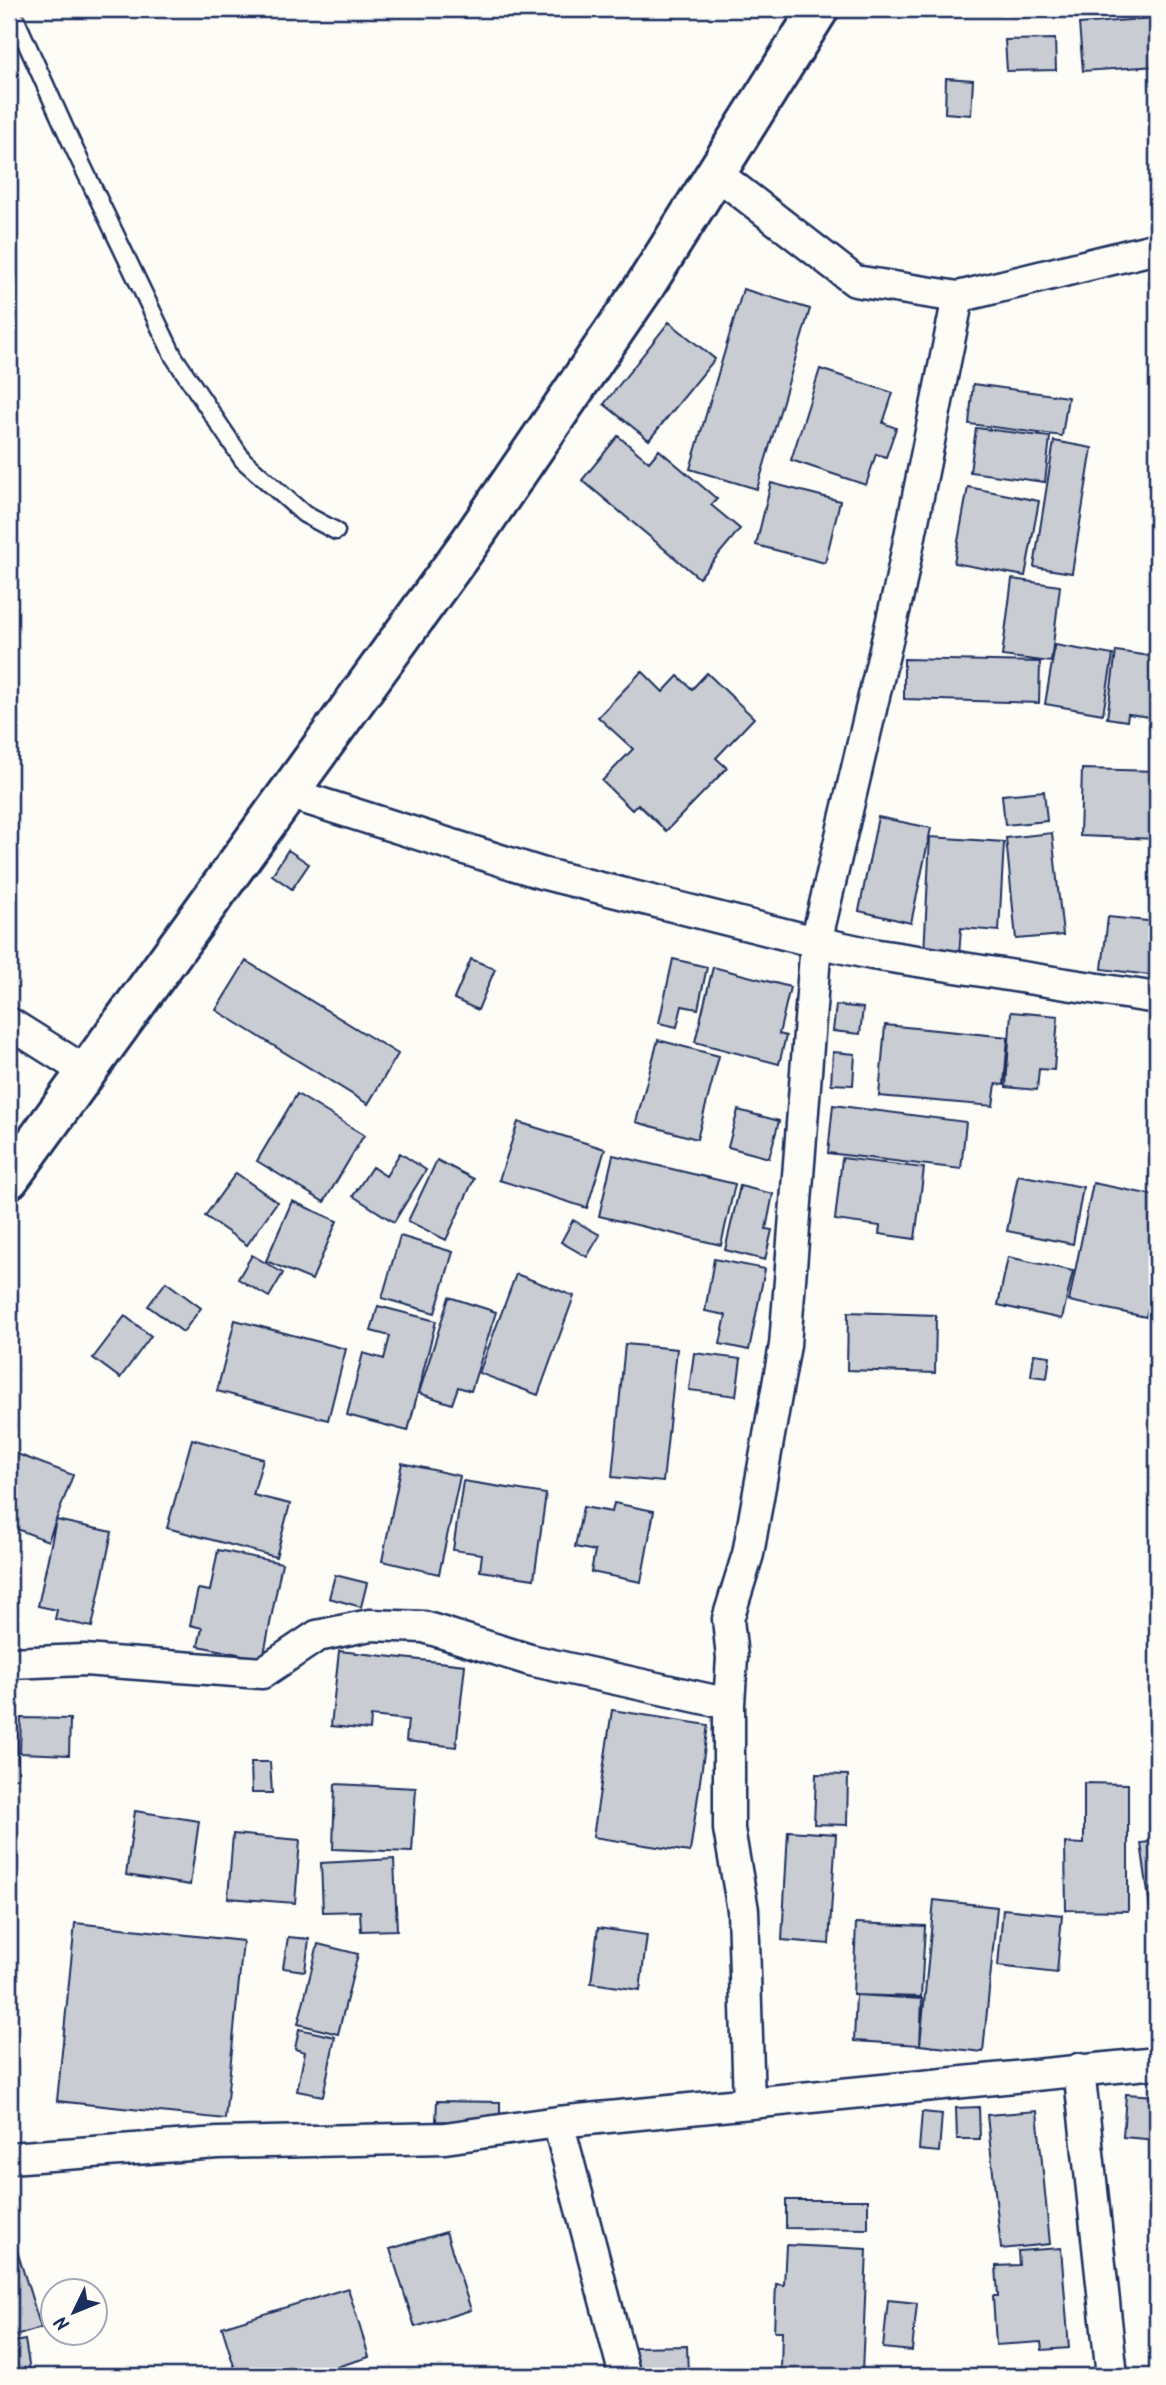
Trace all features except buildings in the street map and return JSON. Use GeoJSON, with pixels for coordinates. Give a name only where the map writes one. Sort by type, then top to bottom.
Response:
{"type":"FeatureCollection","features":[{"type":"Feature","properties":{"kind":"street"},"geometry":{"type":"LineString","coordinates":[[9,1179],[470,542],[645,286],[819,9]]}},
{"type":"Feature","properties":{"kind":"street"},"geometry":{"type":"LineString","coordinates":[[716,173],[855,281],[958,297],[1157,248]]}},
{"type":"Feature","properties":{"kind":"street"},"geometry":{"type":"LineString","coordinates":[[749,2102],[743,1910],[729,1829],[729,1704],[732,1658],[728,1619],[748,1554],[785,1345],[816,942],[900,586],[958,297]]}},
{"type":"Feature","properties":{"kind":"street"},"geometry":{"type":"LineString","coordinates":[[288,793],[541,873],[816,942],[872,954],[1155,995]]}},
{"type":"Feature","properties":{"kind":"street"},"geometry":{"type":"LineString","coordinates":[[9,1023],[85,1071]]}},
{"type":"Feature","properties":{"kind":"street"},"geometry":{"type":"LineString","coordinates":[[9,1663],[84,1660],[262,1673],[317,1636],[370,1625],[424,1627],[530,1660],[729,1704]]}},
{"type":"Feature","properties":{"kind":"street"},"geometry":{"type":"LineString","coordinates":[[9,2158],[218,2143],[445,2138],[558,2122],[1157,2063]]}},
{"type":"Feature","properties":{"kind":"street"},"geometry":{"type":"LineString","coordinates":[[1079,2069],[1112,2376]]}},
{"type":"Feature","properties":{"kind":"street"},"geometry":{"type":"LineString","coordinates":[[558,2122],[625,2376]]}},
{"type":"Feature","properties":{"kind":"lane"},"geometry":{"type":"LineString","coordinates":[[11,9],[174,357],[243,460],[304,514],[336,531]]}}]}
